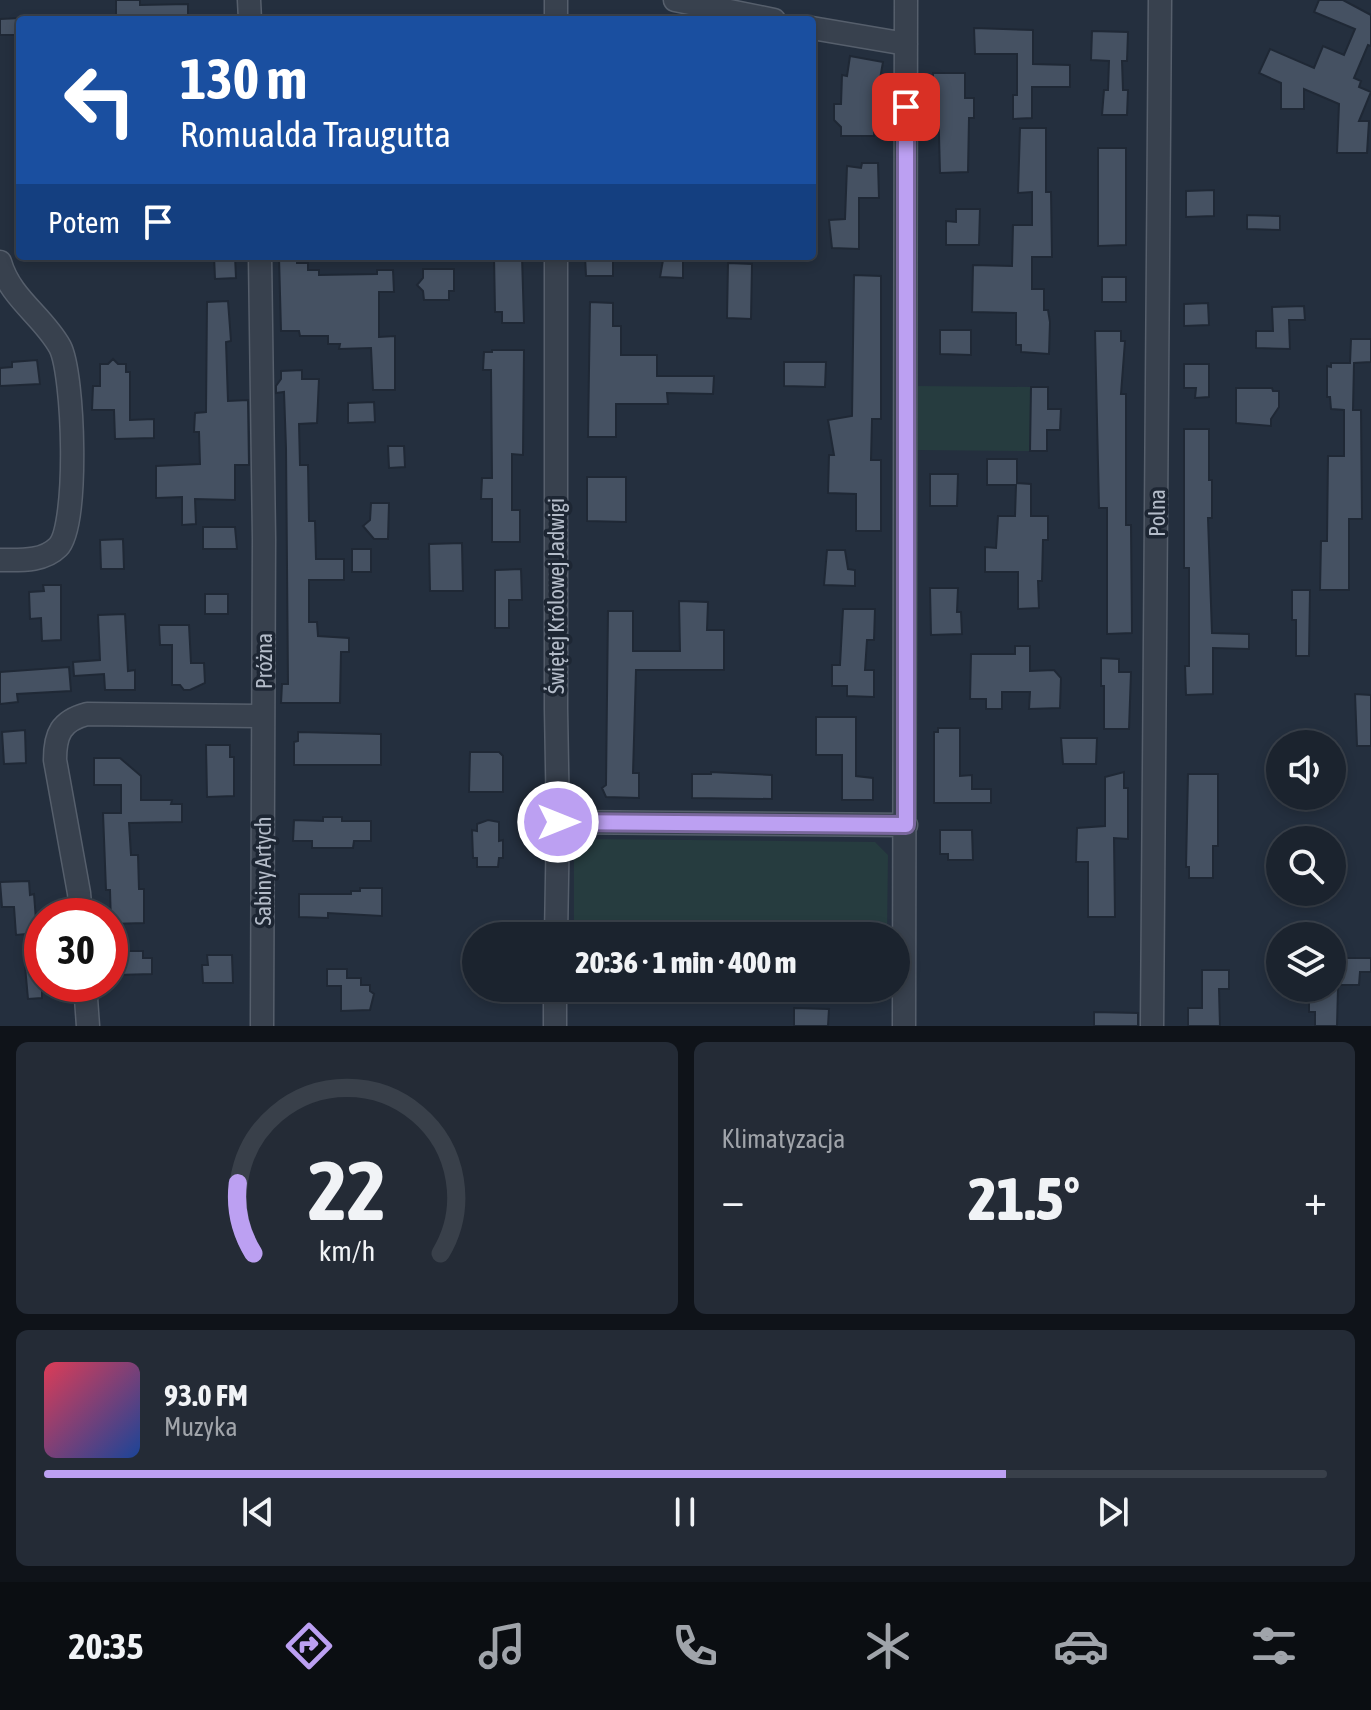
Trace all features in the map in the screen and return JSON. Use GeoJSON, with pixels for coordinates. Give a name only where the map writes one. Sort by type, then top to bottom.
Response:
{"type":"FeatureCollection","features":[{"type":"Feature","properties":{"kind":"street"},"geometry":{"type":"LineString","coordinates":[[675,0],[754,16]]}},
{"type":"Feature","properties":{"kind":"street"},"geometry":{"type":"LineString","coordinates":[[904,1026],[906,0]]}},
{"type":"Feature","properties":{"kind":"street","name":"Polna"},"geometry":{"type":"LineString","coordinates":[[1152,1026],[1160,0]]}},
{"type":"Feature","properties":{"kind":"street"},"geometry":{"type":"LineString","coordinates":[[816,29],[906,44]]}},
{"type":"Feature","properties":{"kind":"street","name":"Próżna"},"geometry":{"type":"LineString","coordinates":[[79,898],[55,760],[55,741],[65,723],[87,714],[263,716],[260,260]]}},
{"type":"Feature","properties":{"kind":"street","name":"Świętej Królowej Jadwigi"},"geometry":{"type":"LineString","coordinates":[[556,260],[556,922]]}},
{"type":"Feature","properties":{"kind":"street"},"geometry":{"type":"LineString","coordinates":[[0,262],[14,293],[60,346],[67,365],[71,388],[71,516],[62,543],[47,555],[0,560]]}},
{"type":"Feature","properties":{"kind":"street","name":"Sabiny Artych"},"geometry":{"type":"LineString","coordinates":[[262,1026],[263,716]]}},
{"type":"Feature","properties":{"kind":"street"},"geometry":{"type":"LineString","coordinates":[[558,822],[906,825]]}},
{"type":"Feature","properties":{"kind":"street"},"geometry":{"type":"LineString","coordinates":[[86,1002],[88,1026]]}},
{"type":"Feature","properties":{"kind":"street"},"geometry":{"type":"LineString","coordinates":[[555,1002],[555,1026]]}},
{"type":"Feature","properties":{"kind":"green space"},"geometry":{"type":"Polygon","coordinates":[[[918,386],[1031,387],[1030,451],[917,450],[918,386]]]}},
{"type":"Feature","properties":{"kind":"green space"},"geometry":{"type":"Polygon","coordinates":[[[587,839],[875,842],[888,855],[887,922],[574,922],[574,851],[587,839]]]}},
{"type":"Feature","properties":{"kind":"building"},"geometry":{"type":"Polygon","coordinates":[[[116,0],[140,0],[140,5],[188,4],[188,16],[116,16],[116,0]]]}},
{"type":"Feature","properties":{"kind":"building"},"geometry":{"type":"Polygon","coordinates":[[[1319,0],[1343,0],[1371,15],[1371,46],[1368,45],[1354,78],[1361,81],[1359,87],[1371,92],[1359,121],[1369,121],[1367,153],[1337,153],[1339,104],[1304,89],[1304,109],[1281,109],[1281,83],[1259,73],[1270,49],[1314,68],[1323,46],[1344,55],[1355,29],[1314,12],[1319,0]]]}},
{"type":"Feature","properties":{"kind":"building"},"geometry":{"type":"Polygon","coordinates":[[[16,18],[16,35],[0,35],[0,19],[16,18]]]}},
{"type":"Feature","properties":{"kind":"building"},"geometry":{"type":"Polygon","coordinates":[[[974,28],[1033,30],[1033,64],[1070,65],[1070,87],[1032,87],[1032,118],[1013,119],[1013,95],[1017,95],[1017,54],[975,54],[974,28]]]}},
{"type":"Feature","properties":{"kind":"building"},"geometry":{"type":"Polygon","coordinates":[[[1092,31],[1128,32],[1127,61],[1122,61],[1123,90],[1128,90],[1127,115],[1102,115],[1104,90],[1108,90],[1109,61],[1091,60],[1092,31]]]}},
{"type":"Feature","properties":{"kind":"building"},"geometry":{"type":"Polygon","coordinates":[[[850,56],[883,62],[880,79],[892,82],[880,89],[879,119],[875,119],[874,136],[841,136],[841,127],[834,120],[834,104],[841,104],[842,75],[847,76],[850,56]]]}},
{"type":"Feature","properties":{"kind":"building"},"geometry":{"type":"Polygon","coordinates":[[[933,73],[965,73],[965,98],[974,98],[974,118],[969,118],[968,172],[940,173],[938,98],[933,98],[933,73]]]}},
{"type":"Feature","properties":{"kind":"building"},"geometry":{"type":"Polygon","coordinates":[[[1020,128],[1046,128],[1046,192],[1051,192],[1052,257],[1032,257],[1032,289],[1044,289],[1044,310],[1048,310],[1050,322],[1049,354],[1021,352],[1021,345],[1016,345],[1016,313],[972,312],[973,265],[1012,266],[1013,225],[1032,225],[1032,192],[1018,193],[1020,128]]]}},
{"type":"Feature","properties":{"kind":"building"},"geometry":{"type":"Polygon","coordinates":[[[1098,148],[1126,148],[1126,245],[1098,246],[1098,148]]]}},
{"type":"Feature","properties":{"kind":"building"},"geometry":{"type":"Polygon","coordinates":[[[862,163],[878,163],[879,198],[859,198],[859,249],[832,248],[829,220],[845,219],[847,166],[861,168],[862,163]]]}},
{"type":"Feature","properties":{"kind":"building"},"geometry":{"type":"Polygon","coordinates":[[[1214,190],[1214,216],[1186,217],[1186,191],[1214,190]]]}},
{"type":"Feature","properties":{"kind":"building"},"geometry":{"type":"Polygon","coordinates":[[[956,209],[980,209],[979,245],[946,245],[946,221],[956,222],[956,209]]]}},
{"type":"Feature","properties":{"kind":"building"},"geometry":{"type":"Polygon","coordinates":[[[1247,215],[1280,216],[1280,230],[1247,229],[1247,215]]]}},
{"type":"Feature","properties":{"kind":"building"},"geometry":{"type":"Polygon","coordinates":[[[214,260],[235,260],[236,278],[215,279],[214,260]]]}},
{"type":"Feature","properties":{"kind":"building"},"geometry":{"type":"Polygon","coordinates":[[[279,260],[308,263],[308,270],[319,270],[319,275],[377,274],[377,270],[393,270],[394,292],[379,292],[379,337],[395,336],[395,390],[373,390],[371,348],[339,349],[340,344],[328,344],[328,336],[300,336],[299,331],[281,331],[279,260]]]}},
{"type":"Feature","properties":{"kind":"building"},"geometry":{"type":"Polygon","coordinates":[[[494,260],[522,260],[524,323],[502,323],[502,312],[495,312],[494,260]]]}},
{"type":"Feature","properties":{"kind":"building"},"geometry":{"type":"Polygon","coordinates":[[[585,260],[613,260],[613,276],[586,276],[585,260]]]}},
{"type":"Feature","properties":{"kind":"building"},"geometry":{"type":"Polygon","coordinates":[[[663,260],[683,260],[683,278],[660,277],[663,260]]]}},
{"type":"Feature","properties":{"kind":"building"},"geometry":{"type":"Polygon","coordinates":[[[728,263],[752,264],[751,319],[727,318],[728,263]]]}},
{"type":"Feature","properties":{"kind":"building"},"geometry":{"type":"Polygon","coordinates":[[[423,269],[454,269],[454,291],[449,291],[449,300],[424,300],[423,291],[417,285],[423,278],[423,269]]]}},
{"type":"Feature","properties":{"kind":"building"},"geometry":{"type":"Polygon","coordinates":[[[854,275],[881,276],[881,419],[872,419],[871,460],[881,460],[881,531],[856,531],[856,494],[828,493],[829,455],[834,455],[828,420],[852,416],[854,275]]]}},
{"type":"Feature","properties":{"kind":"building"},"geometry":{"type":"Polygon","coordinates":[[[1102,277],[1126,277],[1126,302],[1102,302],[1102,277]]]}},
{"type":"Feature","properties":{"kind":"building"},"geometry":{"type":"Polygon","coordinates":[[[228,301],[231,341],[226,342],[228,401],[248,400],[249,465],[235,465],[235,500],[195,499],[196,524],[182,525],[182,497],[156,498],[156,466],[200,464],[199,432],[194,432],[195,413],[206,412],[207,302],[228,301]]]}},
{"type":"Feature","properties":{"kind":"building"},"geometry":{"type":"Polygon","coordinates":[[[590,302],[613,303],[613,326],[621,326],[621,355],[657,355],[657,376],[714,376],[713,394],[667,393],[668,404],[616,404],[616,437],[588,437],[590,302]]]}},
{"type":"Feature","properties":{"kind":"building"},"geometry":{"type":"Polygon","coordinates":[[[1208,303],[1209,325],[1184,326],[1184,304],[1208,303]]]}},
{"type":"Feature","properties":{"kind":"building"},"geometry":{"type":"Polygon","coordinates":[[[1304,306],[1305,320],[1289,320],[1290,349],[1256,348],[1256,331],[1273,331],[1272,307],[1304,306]]]}},
{"type":"Feature","properties":{"kind":"building"},"geometry":{"type":"Polygon","coordinates":[[[940,330],[971,330],[971,355],[940,354],[940,330]]]}},
{"type":"Feature","properties":{"kind":"building"},"geometry":{"type":"Polygon","coordinates":[[[1095,331],[1121,331],[1121,341],[1125,341],[1121,394],[1126,394],[1126,525],[1131,525],[1132,633],[1107,634],[1107,508],[1099,508],[1095,331]]]}},
{"type":"Feature","properties":{"kind":"building"},"geometry":{"type":"Polygon","coordinates":[[[1351,339],[1371,339],[1371,362],[1354,363],[1353,410],[1361,410],[1362,519],[1349,519],[1349,590],[1320,590],[1321,541],[1327,541],[1328,456],[1344,456],[1344,410],[1331,409],[1330,397],[1327,397],[1327,366],[1331,367],[1331,363],[1350,363],[1351,339]]]}},
{"type":"Feature","properties":{"kind":"building"},"geometry":{"type":"Polygon","coordinates":[[[524,350],[523,455],[512,454],[512,510],[520,510],[520,542],[492,542],[492,499],[481,499],[482,478],[492,478],[491,370],[483,370],[484,352],[524,350]]]}},
{"type":"Feature","properties":{"kind":"building"},"geometry":{"type":"Polygon","coordinates":[[[113,359],[118,364],[126,364],[126,372],[130,372],[130,420],[154,419],[154,438],[115,439],[114,410],[92,410],[93,386],[100,386],[100,364],[108,364],[113,359]]]}},
{"type":"Feature","properties":{"kind":"building"},"geometry":{"type":"Polygon","coordinates":[[[37,360],[40,384],[0,386],[0,368],[12,367],[12,362],[37,360]]]}},
{"type":"Feature","properties":{"kind":"building"},"geometry":{"type":"Polygon","coordinates":[[[784,362],[826,362],[825,387],[784,386],[784,362]]]}},
{"type":"Feature","properties":{"kind":"building"},"geometry":{"type":"Polygon","coordinates":[[[1184,364],[1209,364],[1209,397],[1195,398],[1196,388],[1184,388],[1184,364]]]}},
{"type":"Feature","properties":{"kind":"building"},"geometry":{"type":"Polygon","coordinates":[[[302,370],[302,379],[319,379],[317,423],[299,424],[300,465],[308,465],[309,521],[315,521],[316,559],[344,559],[344,580],[309,580],[309,622],[317,622],[318,636],[349,638],[349,652],[341,652],[340,703],[281,703],[282,684],[288,684],[286,448],[284,392],[276,393],[276,386],[281,379],[281,371],[302,370]]]}},
{"type":"Feature","properties":{"kind":"building"},"geometry":{"type":"Polygon","coordinates":[[[1031,387],[1048,387],[1048,409],[1061,409],[1060,430],[1047,430],[1047,451],[1030,451],[1031,387]]]}},
{"type":"Feature","properties":{"kind":"building"},"geometry":{"type":"Polygon","coordinates":[[[1236,388],[1272,388],[1279,391],[1279,407],[1271,419],[1271,426],[1236,423],[1236,388]]]}},
{"type":"Feature","properties":{"kind":"building"},"geometry":{"type":"Polygon","coordinates":[[[374,402],[375,422],[348,423],[348,403],[374,402]]]}},
{"type":"Feature","properties":{"kind":"building"},"geometry":{"type":"Polygon","coordinates":[[[1184,429],[1209,429],[1212,633],[1249,634],[1249,649],[1213,648],[1213,694],[1186,695],[1189,568],[1184,568],[1184,429]]]}},
{"type":"Feature","properties":{"kind":"building"},"geometry":{"type":"Polygon","coordinates":[[[388,446],[404,446],[405,467],[389,468],[388,446]]]}},
{"type":"Feature","properties":{"kind":"building"},"geometry":{"type":"Polygon","coordinates":[[[987,459],[1017,459],[1017,483],[1031,484],[1031,516],[1048,516],[1048,540],[1043,540],[1042,581],[1038,581],[1039,608],[1018,609],[1018,572],[985,572],[985,547],[996,548],[998,516],[1015,516],[1016,485],[987,485],[987,459]]]}},
{"type":"Feature","properties":{"kind":"building"},"geometry":{"type":"Polygon","coordinates":[[[930,474],[958,474],[957,506],[930,506],[930,474]]]}},
{"type":"Feature","properties":{"kind":"building"},"geometry":{"type":"Polygon","coordinates":[[[587,477],[626,477],[626,522],[587,521],[587,477]]]}},
{"type":"Feature","properties":{"kind":"building"},"geometry":{"type":"Polygon","coordinates":[[[371,503],[389,503],[388,539],[374,539],[363,526],[370,520],[371,503]]]}},
{"type":"Feature","properties":{"kind":"building"},"geometry":{"type":"Polygon","coordinates":[[[203,527],[235,527],[237,549],[203,549],[203,527]]]}},
{"type":"Feature","properties":{"kind":"building"},"geometry":{"type":"Polygon","coordinates":[[[123,539],[124,569],[101,569],[100,540],[123,539]]]}},
{"type":"Feature","properties":{"kind":"building"},"geometry":{"type":"Polygon","coordinates":[[[462,543],[463,591],[430,591],[429,544],[462,543]]]}},
{"type":"Feature","properties":{"kind":"building"},"geometry":{"type":"Polygon","coordinates":[[[352,549],[371,549],[371,572],[352,572],[352,549]]]}},
{"type":"Feature","properties":{"kind":"building"},"geometry":{"type":"Polygon","coordinates":[[[827,550],[845,550],[848,569],[855,570],[855,586],[824,585],[827,550]]]}},
{"type":"Feature","properties":{"kind":"building"},"geometry":{"type":"Polygon","coordinates":[[[521,569],[522,600],[509,600],[509,628],[495,628],[495,570],[521,569]]]}},
{"type":"Feature","properties":{"kind":"building"},"geometry":{"type":"Polygon","coordinates":[[[43,585],[61,585],[61,640],[42,641],[41,618],[30,619],[29,592],[44,591],[43,585]]]}},
{"type":"Feature","properties":{"kind":"building"},"geometry":{"type":"Polygon","coordinates":[[[930,588],[958,588],[957,612],[961,612],[962,634],[931,635],[930,588]]]}},
{"type":"Feature","properties":{"kind":"building"},"geometry":{"type":"Polygon","coordinates":[[[1292,590],[1310,590],[1309,656],[1296,656],[1292,590]]]}},
{"type":"Feature","properties":{"kind":"building"},"geometry":{"type":"Polygon","coordinates":[[[205,594],[228,594],[228,614],[205,614],[205,594]]]}},
{"type":"Feature","properties":{"kind":"building"},"geometry":{"type":"Polygon","coordinates":[[[679,601],[708,602],[707,630],[724,630],[724,670],[636,670],[633,773],[639,773],[639,798],[606,797],[602,788],[606,785],[608,611],[633,611],[633,651],[680,651],[679,601]]]}},
{"type":"Feature","properties":{"kind":"building"},"geometry":{"type":"Polygon","coordinates":[[[843,609],[875,609],[874,640],[867,640],[865,670],[874,670],[874,697],[847,696],[847,686],[832,686],[832,665],[840,665],[843,609]]]}},
{"type":"Feature","properties":{"kind":"building"},"geometry":{"type":"Polygon","coordinates":[[[125,614],[128,671],[135,670],[135,690],[105,690],[104,674],[74,676],[73,662],[100,660],[98,615],[125,614]]]}},
{"type":"Feature","properties":{"kind":"building"},"geometry":{"type":"Polygon","coordinates":[[[159,625],[189,625],[191,663],[204,663],[205,683],[190,690],[172,685],[172,645],[160,645],[159,625]]]}},
{"type":"Feature","properties":{"kind":"building"},"geometry":{"type":"Polygon","coordinates":[[[1015,646],[1030,646],[1030,671],[1054,670],[1061,678],[1060,708],[1029,709],[1030,692],[1002,692],[1002,709],[986,709],[986,699],[970,699],[971,654],[1015,654],[1015,646]]]}},
{"type":"Feature","properties":{"kind":"building"},"geometry":{"type":"Polygon","coordinates":[[[1101,658],[1119,659],[1119,672],[1131,672],[1129,729],[1104,729],[1101,658]]]}},
{"type":"Feature","properties":{"kind":"building"},"geometry":{"type":"Polygon","coordinates":[[[69,667],[71,691],[17,694],[18,702],[0,704],[0,672],[69,667]]]}},
{"type":"Feature","properties":{"kind":"building"},"geometry":{"type":"Polygon","coordinates":[[[1355,694],[1371,695],[1371,746],[1357,746],[1355,694]]]}},
{"type":"Feature","properties":{"kind":"building"},"geometry":{"type":"Polygon","coordinates":[[[816,717],[856,717],[856,776],[873,778],[873,800],[842,800],[842,755],[816,755],[816,717]]]}},
{"type":"Feature","properties":{"kind":"building"},"geometry":{"type":"Polygon","coordinates":[[[938,728],[960,728],[960,776],[972,775],[972,789],[991,789],[991,803],[934,803],[934,732],[938,732],[938,728]]]}},
{"type":"Feature","properties":{"kind":"building"},"geometry":{"type":"Polygon","coordinates":[[[25,730],[26,763],[4,764],[2,732],[25,730]]]}},
{"type":"Feature","properties":{"kind":"building"},"geometry":{"type":"Polygon","coordinates":[[[298,732],[381,734],[381,765],[294,765],[294,742],[298,741],[298,732]]]}},
{"type":"Feature","properties":{"kind":"building"},"geometry":{"type":"Polygon","coordinates":[[[1061,738],[1097,738],[1096,764],[1063,764],[1061,738]]]}},
{"type":"Feature","properties":{"kind":"building"},"geometry":{"type":"Polygon","coordinates":[[[206,745],[230,745],[230,757],[234,757],[234,796],[207,797],[206,745]]]}},
{"type":"Feature","properties":{"kind":"building"},"geometry":{"type":"Polygon","coordinates":[[[470,752],[499,752],[503,756],[503,792],[469,792],[470,752]]]}},
{"type":"Feature","properties":{"kind":"building"},"geometry":{"type":"Polygon","coordinates":[[[94,758],[120,758],[141,776],[141,800],[172,800],[171,804],[182,804],[182,822],[129,823],[131,855],[138,855],[139,889],[144,889],[144,923],[128,923],[128,898],[110,898],[110,890],[106,890],[103,813],[121,813],[121,785],[94,785],[94,758]]]}},
{"type":"Feature","properties":{"kind":"building"},"geometry":{"type":"Polygon","coordinates":[[[1124,772],[1124,788],[1128,788],[1128,839],[1114,838],[1115,917],[1088,917],[1088,862],[1076,862],[1077,828],[1105,826],[1105,777],[1124,772]]]}},
{"type":"Feature","properties":{"kind":"building"},"geometry":{"type":"Polygon","coordinates":[[[692,774],[772,775],[772,799],[692,798],[692,774]]]}},
{"type":"Feature","properties":{"kind":"building"},"geometry":{"type":"Polygon","coordinates":[[[1188,774],[1218,774],[1218,846],[1213,846],[1213,878],[1189,878],[1189,867],[1186,867],[1188,774]]]}},
{"type":"Feature","properties":{"kind":"building"},"geometry":{"type":"Polygon","coordinates":[[[323,817],[342,817],[342,821],[371,821],[371,841],[354,841],[353,848],[312,848],[312,841],[293,841],[294,820],[323,821],[323,817]]]}},
{"type":"Feature","properties":{"kind":"building"},"geometry":{"type":"Polygon","coordinates":[[[488,820],[499,822],[503,858],[499,858],[498,867],[477,867],[477,858],[473,858],[472,830],[477,831],[477,824],[488,820]]]}},
{"type":"Feature","properties":{"kind":"building"},"geometry":{"type":"Polygon","coordinates":[[[940,830],[972,830],[973,860],[948,860],[948,854],[940,854],[940,830]]]}},
{"type":"Feature","properties":{"kind":"building"},"geometry":{"type":"Polygon","coordinates":[[[29,881],[30,895],[34,894],[34,898],[24,898],[24,934],[16,935],[14,907],[2,907],[0,882],[29,881]]]}},
{"type":"Feature","properties":{"kind":"building"},"geometry":{"type":"Polygon","coordinates":[[[360,888],[382,888],[382,916],[328,913],[328,918],[299,917],[299,894],[351,894],[351,891],[360,891],[360,888]]]}},
{"type":"Feature","properties":{"kind":"building"},"geometry":{"type":"Polygon","coordinates":[[[128,951],[143,951],[143,958],[152,958],[152,974],[128,975],[128,951]]]}},
{"type":"Feature","properties":{"kind":"building"},"geometry":{"type":"Polygon","coordinates":[[[207,955],[232,955],[233,983],[203,983],[202,965],[208,965],[207,955]]]}},
{"type":"Feature","properties":{"kind":"building"},"geometry":{"type":"Polygon","coordinates":[[[1346,958],[1371,958],[1371,972],[1360,972],[1359,985],[1346,985],[1346,958]]]}},
{"type":"Feature","properties":{"kind":"building"},"geometry":{"type":"Polygon","coordinates":[[[327,969],[347,969],[347,978],[361,978],[361,985],[370,985],[370,991],[374,994],[370,1010],[341,1011],[341,986],[327,986],[327,969]]]}},
{"type":"Feature","properties":{"kind":"building"},"geometry":{"type":"Polygon","coordinates":[[[1202,970],[1229,970],[1229,989],[1219,989],[1220,1026],[1188,1026],[1188,1008],[1202,1008],[1202,970]]]}},
{"type":"Feature","properties":{"kind":"building"},"geometry":{"type":"Polygon","coordinates":[[[1309,1002],[1338,1002],[1337,1026],[1315,1026],[1315,1012],[1309,1012],[1309,1002]]]}},
{"type":"Feature","properties":{"kind":"building"},"geometry":{"type":"Polygon","coordinates":[[[794,1008],[829,1009],[828,1026],[794,1026],[794,1008]]]}},
{"type":"Feature","properties":{"kind":"building"},"geometry":{"type":"Polygon","coordinates":[[[1094,1012],[1138,1013],[1138,1026],[1094,1026],[1094,1012]]]}},
{"type":"Feature","properties":{"kind":"route"},"geometry":{"type":"LineString","coordinates":[[558,822],[906,825],[906,107]]}}]}
